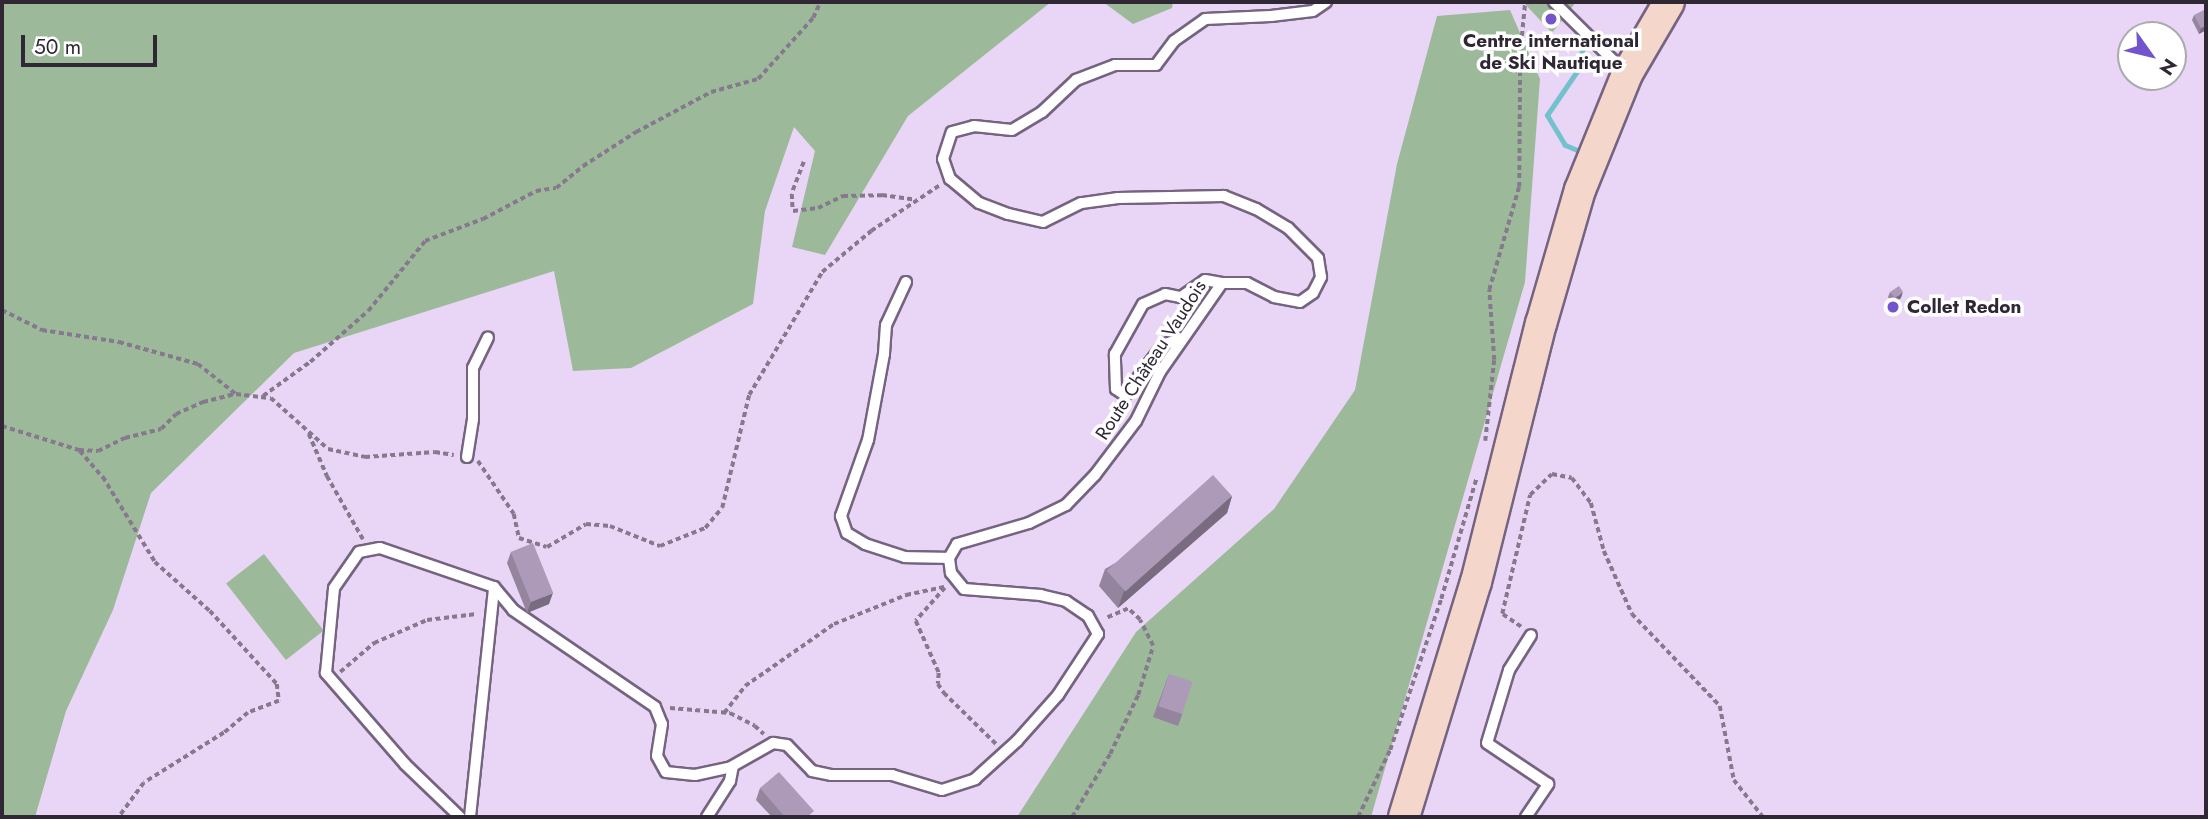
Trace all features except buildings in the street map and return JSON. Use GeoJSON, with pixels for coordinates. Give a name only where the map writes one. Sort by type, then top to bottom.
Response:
{"type":"FeatureCollection","features":[{"type":"Feature","properties":{"kind":"main road"},"geometry":{"type":"LineString","coordinates":[[1404,817],[1476,582],[1541,324],[1580,190],[1627,74],[1669,2]]}},
{"type":"Feature","properties":{"kind":"lane"},"geometry":{"type":"LineString","coordinates":[[950,179],[943,159],[952,132],[974,126],[1012,130],[1042,112],[1076,80],[1115,65],[1156,65],[1174,41],[1205,19],[1270,16],[1313,10],[1326,2]]}},
{"type":"Feature","properties":{"kind":"lane"},"geometry":{"type":"LineString","coordinates":[[1554,2],[1627,74]]}},
{"type":"Feature","properties":{"kind":"lane","name":"Route Château Vaudois"},"geometry":{"type":"LineString","coordinates":[[949,558],[957,544],[1029,523],[1066,505],[1095,475],[1136,421],[1160,372],[1222,283],[1247,283],[1274,297],[1300,302],[1313,293],[1321,277],[1318,258],[1288,228],[1256,209],[1224,196],[1118,198],[1081,203],[1043,222],[1008,214],[979,203],[950,179]]}},
{"type":"Feature","properties":{"kind":"lane"},"geometry":{"type":"LineString","coordinates":[[1183,338],[1163,345],[1125,396],[1116,389],[1115,354],[1143,304],[1165,294],[1181,297],[1205,280],[1222,283]]}},
{"type":"Feature","properties":{"kind":"lane"},"geometry":{"type":"LineString","coordinates":[[460,817],[405,764],[326,673],[326,648],[334,588],[359,552],[380,548],[494,587],[513,610],[655,706],[662,724],[657,756],[667,772],[695,775],[733,766],[773,743],[787,745],[812,771],[831,775],[892,775],[942,790],[975,779],[1005,752],[1058,695],[1098,634],[1088,616],[1066,601],[1041,595],[964,589],[951,573],[949,558],[905,557],[864,544],[847,533],[841,516],[868,440],[881,375],[886,325],[906,282]]}},
{"type":"Feature","properties":{"kind":"lane"},"geometry":{"type":"LineString","coordinates":[[467,457],[473,419],[473,368],[488,337]]}},
{"type":"Feature","properties":{"kind":"lane"},"geometry":{"type":"LineString","coordinates":[[470,817],[494,587]]}},
{"type":"Feature","properties":{"kind":"lane"},"geometry":{"type":"LineString","coordinates":[[1526,817],[1548,784],[1488,743],[1508,670],[1531,635]]}},
{"type":"Feature","properties":{"kind":"lane"},"geometry":{"type":"LineString","coordinates":[[707,817],[730,781],[733,766]]}},
{"type":"Feature","properties":{"kind":"path"},"geometry":{"type":"LineString","coordinates":[[262,397],[310,362],[368,311],[425,241],[483,219],[536,191],[556,188],[583,166],[636,132],[711,92],[758,79],[813,18],[820,2]]}},
{"type":"Feature","properties":{"kind":"path"},"geometry":{"type":"LineString","coordinates":[[1484,449],[1494,360],[1489,290],[1519,187],[1520,53],[1525,2]]}},
{"type":"Feature","properties":{"kind":"path"},"geometry":{"type":"LineString","coordinates":[[804,162],[792,194],[793,211],[818,208],[843,196],[881,195],[918,200]]}},
{"type":"Feature","properties":{"kind":"path"},"geometry":{"type":"LineString","coordinates":[[2,426],[79,450],[98,451],[125,438],[162,429],[176,414],[203,402],[236,394],[271,398],[328,449],[365,457],[435,452],[477,459],[514,514],[520,538],[547,547],[586,524],[610,526],[660,546],[705,528],[722,508],[750,395],[822,272],[872,231],[950,179]]}},
{"type":"Feature","properties":{"kind":"path"},"geometry":{"type":"LineString","coordinates":[[2,310],[42,330],[119,342],[198,364],[236,394]]}},
{"type":"Feature","properties":{"kind":"path"},"geometry":{"type":"LineString","coordinates":[[309,432],[327,476],[369,550]]}},
{"type":"Feature","properties":{"kind":"path"},"geometry":{"type":"LineString","coordinates":[[79,450],[103,477],[155,562],[210,611],[277,684],[279,701],[248,713],[224,733],[144,783],[119,817]]}},
{"type":"Feature","properties":{"kind":"path"},"geometry":{"type":"LineString","coordinates":[[1358,817],[1390,750],[1441,599],[1477,474]]}},
{"type":"Feature","properties":{"kind":"path"},"geometry":{"type":"LineString","coordinates":[[1531,635],[1502,614],[1530,495],[1552,474],[1572,478],[1591,503],[1604,551],[1632,614],[1720,706],[1734,780],[1763,817]]}},
{"type":"Feature","properties":{"kind":"path"},"geometry":{"type":"LineString","coordinates":[[724,713],[745,685],[834,624],[906,595],[946,587],[916,621],[939,673],[938,684],[1005,752]]}},
{"type":"Feature","properties":{"kind":"path"},"geometry":{"type":"LineString","coordinates":[[1072,817],[1086,799],[1127,719],[1138,695],[1153,646],[1140,620],[1128,610],[1093,624]]}},
{"type":"Feature","properties":{"kind":"path"},"geometry":{"type":"LineString","coordinates":[[332,680],[374,643],[427,620],[490,614]]}},
{"type":"Feature","properties":{"kind":"path"},"geometry":{"type":"LineString","coordinates":[[655,706],[724,713],[755,726],[773,743]]}},
{"type":"Feature","properties":{"kind":"green space"},"geometry":{"type":"Polygon","coordinates":[[[2,2],[1051,2],[908,116],[825,255],[792,247],[815,151],[794,127],[765,211],[753,304],[631,368],[573,371],[554,271],[294,353],[151,493],[113,610],[66,711],[35,817],[2,817],[2,2]]]}},
{"type":"Feature","properties":{"kind":"green space"},"geometry":{"type":"Polygon","coordinates":[[[1103,2],[1173,2],[1172,8],[1133,24],[1103,2]]]}},
{"type":"Feature","properties":{"kind":"green space","name":"Centre international de Ski Nautique"},"geometry":{"type":"Polygon","coordinates":[[[1523,2],[1576,2],[1552,33],[1523,2]]]}},
{"type":"Feature","properties":{"kind":"green space"},"geometry":{"type":"Polygon","coordinates":[[[1510,10],[1540,79],[1525,282],[1371,817],[1017,817],[1136,632],[1274,509],[1355,390],[1397,164],[1437,16],[1510,10]]]}},
{"type":"Feature","properties":{"kind":"green space"},"geometry":{"type":"Polygon","coordinates":[[[264,554],[324,630],[286,660],[226,584],[264,554]]]}},
{"type":"Feature","properties":{"kind":"waterway"},"geometry":{"type":"LineString","coordinates":[[1584,153],[1565,145],[1547,115],[1577,71],[1586,36]]}},
{"type":"Feature","properties":{"kind":"place","name":"Centre international de Ski Nautique"},"geometry":{"type":"Point","coordinates":[1551,19]}},
{"type":"Feature","properties":{"kind":"place","name":"Collet Redon"},"geometry":{"type":"Point","coordinates":[1893,307]}}]}
